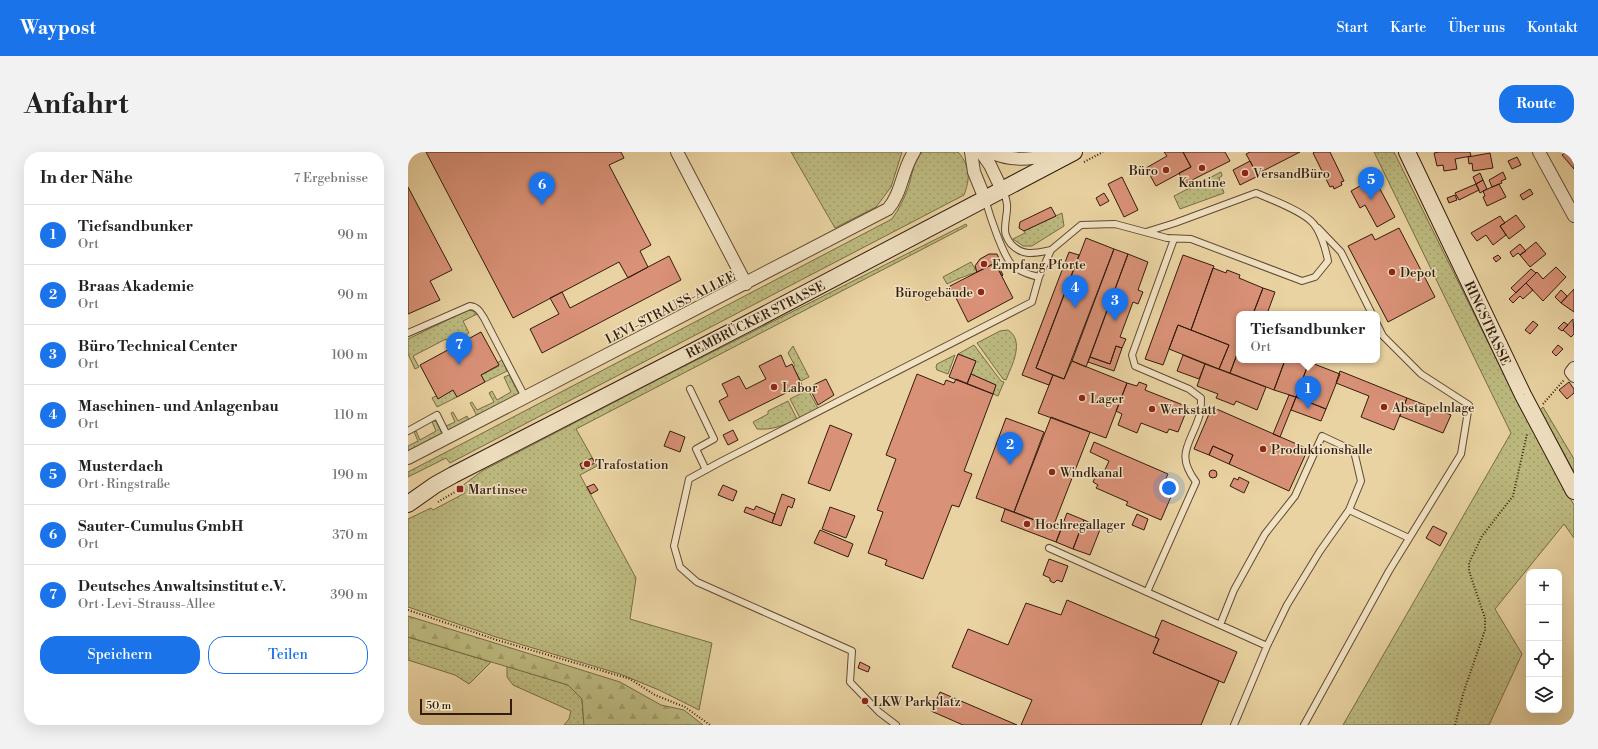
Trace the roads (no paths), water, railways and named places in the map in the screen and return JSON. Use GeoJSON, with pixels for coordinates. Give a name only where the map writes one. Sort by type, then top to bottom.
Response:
{"type":"FeatureCollection","features":[{"type":"Feature","properties":{"kind":"main road","name":"REMBRÜCKER STRASSE"},"geometry":{"type":"LineString","coordinates":[[408,495],[435,485],[764,315],[1073,152]]}},
{"type":"Feature","properties":{"kind":"main road","name":"RINGSTRASSE"},"geometry":{"type":"LineString","coordinates":[[1407,152],[1537,410],[1574,492]]}},
{"type":"Feature","properties":{"kind":"main road","name":"REMBRÜCKER STRASSE"},"geometry":{"type":"LineString","coordinates":[[408,504],[435,485]]}},
{"type":"Feature","properties":{"kind":"street"},"geometry":{"type":"LineString","coordinates":[[677,152],[746,284]]}},
{"type":"Feature","properties":{"kind":"street","name":"LEVI-STRAUSS-ALLEE"},"geometry":{"type":"LineString","coordinates":[[408,458],[888,209],[893,203],[914,152]]}},
{"type":"Feature","properties":{"kind":"street"},"geometry":{"type":"LineString","coordinates":[[971,152],[974,172],[985,199]]}},
{"type":"Feature","properties":{"kind":"street"},"geometry":{"type":"LineString","coordinates":[[981,152],[990,165],[1002,190]]}},
{"type":"Feature","properties":{"kind":"street"},"geometry":{"type":"LineString","coordinates":[[990,152],[1007,158],[1019,159],[1073,152]]}},
{"type":"Feature","properties":{"kind":"street"},"geometry":{"type":"LineString","coordinates":[[1539,152],[1574,216]]}},
{"type":"Feature","properties":{"kind":"lane"},"geometry":{"type":"LineString","coordinates":[[1002,190],[1007,201],[1008,209],[1004,232],[1015,248],[1023,253],[1033,254],[1051,250],[1082,225],[1115,224],[1167,238],[1191,239],[1302,281],[1315,277],[1328,261],[1325,246],[1312,222]]}},
{"type":"Feature","properties":{"kind":"lane"},"geometry":{"type":"LineString","coordinates":[[1148,232],[1175,224],[1256,193],[1284,205],[1312,222],[1341,252],[1370,311]]}},
{"type":"Feature","properties":{"kind":"lane"},"geometry":{"type":"LineString","coordinates":[[985,199],[995,230],[1012,265],[1026,274],[1039,277]]}},
{"type":"Feature","properties":{"kind":"lane"},"geometry":{"type":"LineString","coordinates":[[1147,592],[1196,482],[1187,471],[1184,454],[1200,416],[1201,398],[1189,389],[1135,366],[1132,355],[1174,239]]}},
{"type":"Feature","properties":{"kind":"lane"},"geometry":{"type":"LineString","coordinates":[[896,725],[880,712],[850,682],[852,651],[697,582],[680,567],[674,546],[689,480],[1032,302],[1039,277],[1051,250]]}},
{"type":"Feature","properties":{"kind":"lane"},"geometry":{"type":"LineString","coordinates":[[408,333],[470,306],[475,307],[484,318],[525,397]]}},
{"type":"Feature","properties":{"kind":"lane"},"geometry":{"type":"LineString","coordinates":[[1304,725],[1389,571],[1461,454],[1469,405],[1421,374],[1383,336],[1380,330]]}},
{"type":"Feature","properties":{"kind":"lane"},"geometry":{"type":"LineString","coordinates":[[690,390],[714,439],[696,449],[706,470]]}},
{"type":"Feature","properties":{"kind":"lane"},"geometry":{"type":"LineString","coordinates":[[408,431],[437,415],[448,437]]}},
{"type":"Feature","properties":{"kind":"lane"},"geometry":{"type":"LineString","coordinates":[[1220,625],[1234,590],[1265,534],[1295,496],[1322,436],[1354,451],[1361,481],[1350,510],[1320,551],[1287,606],[1267,646],[1234,725]]}},
{"type":"Feature","properties":{"kind":"lane"},"geometry":{"type":"LineString","coordinates":[[1350,510],[1409,538]]}},
{"type":"Feature","properties":{"kind":"lane"},"geometry":{"type":"LineString","coordinates":[[1049,548],[1267,646]]}},
{"type":"Feature","properties":{"kind":"place","name":"Kantine"},"geometry":{"type":"Point","coordinates":[1202,168]}},
{"type":"Feature","properties":{"kind":"place","name":"Büro"},"geometry":{"type":"Point","coordinates":[1166,170]}},
{"type":"Feature","properties":{"kind":"place","name":"VersandBüro"},"geometry":{"type":"Point","coordinates":[1245,173]}},
{"type":"Feature","properties":{"kind":"place","name":"Musterdach"},"geometry":{"type":"Point","coordinates":[1371,200]}},
{"type":"Feature","properties":{"kind":"place","name":"Sauter-Cumulus GmbH"},"geometry":{"type":"Point","coordinates":[542,205]}},
{"type":"Feature","properties":{"kind":"place","name":"Empfang Pforte"},"geometry":{"type":"Point","coordinates":[984,264]}},
{"type":"Feature","properties":{"kind":"place","name":"Depot"},"geometry":{"type":"Point","coordinates":[1392,272]}},
{"type":"Feature","properties":{"kind":"place","name":"Bürogebäude"},"geometry":{"type":"Point","coordinates":[981,292]}},
{"type":"Feature","properties":{"kind":"place","name":"Maschinen- und Anlagenbau"},"geometry":{"type":"Point","coordinates":[1075,308]}},
{"type":"Feature","properties":{"kind":"place","name":"Büro Technical Center"},"geometry":{"type":"Point","coordinates":[1115,321]}},
{"type":"Feature","properties":{"kind":"place","name":"Deutsches Anwaltsinstitut e.V."},"geometry":{"type":"Point","coordinates":[459,365]}},
{"type":"Feature","properties":{"kind":"place","name":"Labor"},"geometry":{"type":"Point","coordinates":[774,387]}},
{"type":"Feature","properties":{"kind":"place","name":"Lager"},"geometry":{"type":"Point","coordinates":[1082,398]}},
{"type":"Feature","properties":{"kind":"place","name":"Abstapelnlage"},"geometry":{"type":"Point","coordinates":[1384,407]}},
{"type":"Feature","properties":{"kind":"place","name":"Werkstatt"},"geometry":{"type":"Point","coordinates":[1152,409]}},
{"type":"Feature","properties":{"kind":"place","name":"Tiefsandbunker"},"geometry":{"type":"Point","coordinates":[1308,409]}},
{"type":"Feature","properties":{"kind":"place","name":"Produktionshalle"},"geometry":{"type":"Point","coordinates":[1263,449]}},
{"type":"Feature","properties":{"kind":"place","name":"Trafostation"},"geometry":{"type":"Point","coordinates":[587,464]}},
{"type":"Feature","properties":{"kind":"place","name":"Braas Akademie"},"geometry":{"type":"Point","coordinates":[1010,465]}},
{"type":"Feature","properties":{"kind":"place","name":"Windkanal"},"geometry":{"type":"Point","coordinates":[1052,472]}},
{"type":"Feature","properties":{"kind":"place","name":"Martinsee"},"geometry":{"type":"Point","coordinates":[460,489]}},
{"type":"Feature","properties":{"kind":"place","name":"Hochregallager"},"geometry":{"type":"Point","coordinates":[1027,524]}},
{"type":"Feature","properties":{"kind":"place","name":"LKW Parkplatz"},"geometry":{"type":"Point","coordinates":[865,701]}}]}
